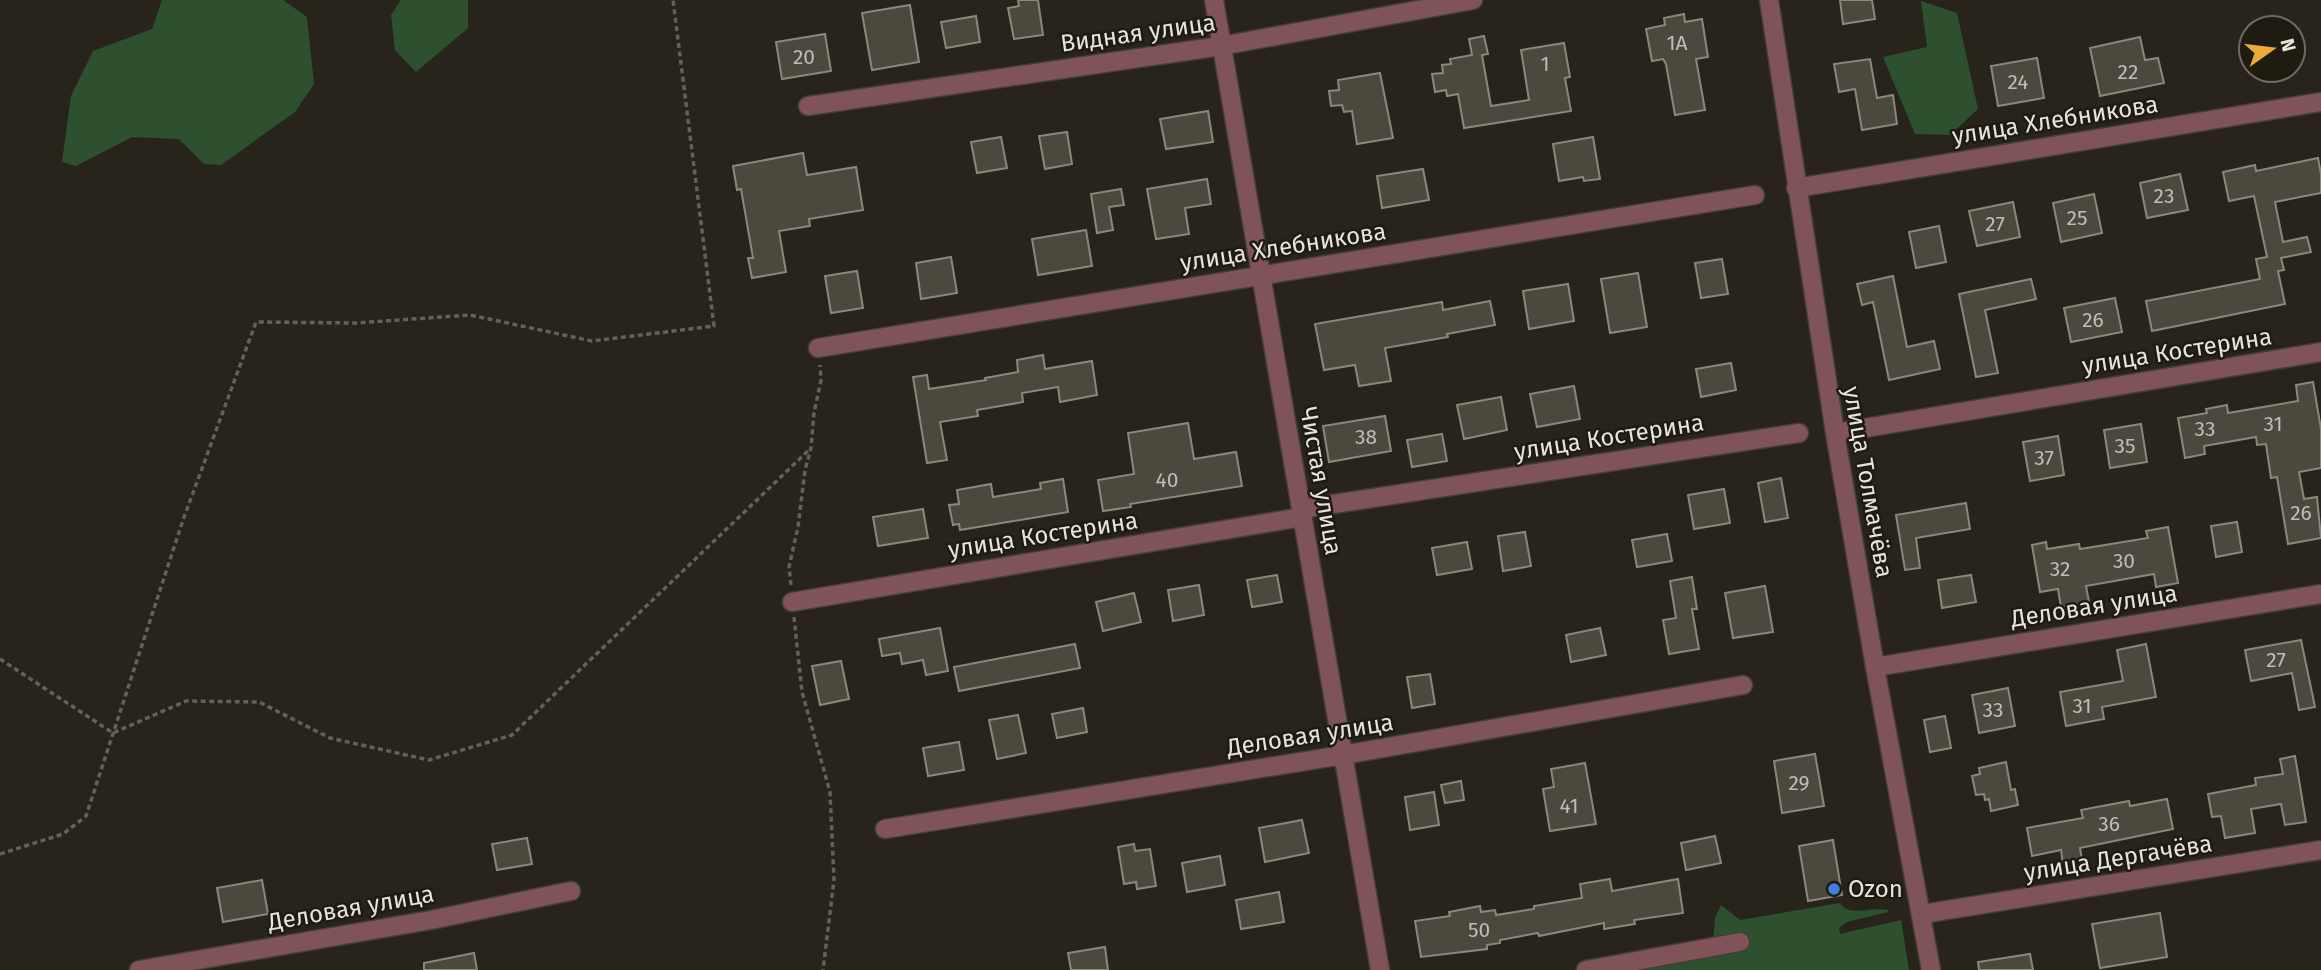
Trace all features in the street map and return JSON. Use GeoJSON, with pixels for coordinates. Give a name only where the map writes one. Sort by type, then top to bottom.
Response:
{"type":"FeatureCollection","features":[{"type":"Feature","properties":{"kind":"street","name":"Чистая улица"},"geometry":{"type":"LineString","coordinates":[[1214,0],[1380,970]]}},
{"type":"Feature","properties":{"kind":"street","name":"Видная улица"},"geometry":{"type":"LineString","coordinates":[[808,106],[1221,46],[1473,0]]}},
{"type":"Feature","properties":{"kind":"street","name":"улица Толмачёва"},"geometry":{"type":"LineString","coordinates":[[1769,0],[1835,433],[1931,970]]}},
{"type":"Feature","properties":{"kind":"street","name":"улица Хлебникова"},"geometry":{"type":"LineString","coordinates":[[1796,188],[2321,102]]}},
{"type":"Feature","properties":{"kind":"street","name":"улица Хлебникова"},"geometry":{"type":"LineString","coordinates":[[818,348],[1755,195]]}},
{"type":"Feature","properties":{"kind":"street","name":"улица Костерина"},"geometry":{"type":"LineString","coordinates":[[1835,433],[2321,352]]}},
{"type":"Feature","properties":{"kind":"street","name":"улица Костерина"},"geometry":{"type":"LineString","coordinates":[[792,602],[1301,513],[1799,433]]}},
{"type":"Feature","properties":{"kind":"street","name":"Деловая улица"},"geometry":{"type":"LineString","coordinates":[[1875,667],[2321,594]]}},
{"type":"Feature","properties":{"kind":"street","name":"Деловая улица"},"geometry":{"type":"LineString","coordinates":[[885,829],[1343,755],[1743,685]]}},
{"type":"Feature","properties":{"kind":"street","name":"улица Дергачёва"},"geometry":{"type":"LineString","coordinates":[[1922,914],[2321,850]]}},
{"type":"Feature","properties":{"kind":"street","name":"Деловая улица"},"geometry":{"type":"LineString","coordinates":[[139,970],[431,920],[571,891]]}},
{"type":"Feature","properties":{"kind":"street"},"geometry":{"type":"LineString","coordinates":[[1586,970],[1740,942]]}},
{"type":"Feature","properties":{"kind":"path"},"geometry":{"type":"LineString","coordinates":[[0,854],[63,834],[86,816],[183,520],[256,322],[356,323],[470,315],[592,341],[714,326],[673,0]]}},
{"type":"Feature","properties":{"kind":"path"},"geometry":{"type":"LineString","coordinates":[[818,348],[821,380],[798,527],[789,567],[802,692],[830,792],[834,880],[822,970]]}},
{"type":"Feature","properties":{"kind":"path"},"geometry":{"type":"LineString","coordinates":[[113,733],[186,701],[259,702],[330,738],[429,760],[512,735],[811,447]]}},
{"type":"Feature","properties":{"kind":"path"},"geometry":{"type":"LineString","coordinates":[[0,659],[113,733]]}},
{"type":"Feature","properties":{"kind":"green space"},"geometry":{"type":"Polygon","coordinates":[[[162,0],[283,0],[307,17],[314,84],[295,112],[221,165],[204,164],[179,139],[132,137],[76,166],[62,162],[71,96],[93,51],[152,29],[162,0]]]}},
{"type":"Feature","properties":{"kind":"green space"},"geometry":{"type":"Polygon","coordinates":[[[401,0],[468,0],[468,28],[416,72],[395,50],[391,15],[401,0]]]}},
{"type":"Feature","properties":{"kind":"green space"},"geometry":{"type":"Polygon","coordinates":[[[1921,1],[1957,13],[1978,109],[1950,135],[1915,134],[1883,57],[1927,47],[1921,1]]]}},
{"type":"Feature","properties":{"kind":"green space"},"geometry":{"type":"Polygon","coordinates":[[[1840,903],[1849,910],[1881,909],[1888,912],[1847,922],[1839,928],[1840,934],[1901,920],[1909,970],[1632,970],[1741,952],[1745,946],[1713,942],[1715,918],[1721,905],[1740,920],[1840,903]]]}},
{"type":"Feature","properties":{"kind":"building"},"geometry":{"type":"Polygon","coordinates":[[[1018,0],[1038,0],[1043,35],[1014,39],[1008,8],[1019,6],[1018,0]]]}},
{"type":"Feature","properties":{"kind":"building"},"geometry":{"type":"Polygon","coordinates":[[[1840,0],[1872,0],[1875,19],[1843,24],[1840,0]]]}},
{"type":"Feature","properties":{"kind":"building"},"geometry":{"type":"Polygon","coordinates":[[[910,5],[919,62],[872,70],[862,13],[910,5]]]}},
{"type":"Feature","properties":{"kind":"building"},"geometry":{"type":"Polygon","coordinates":[[[1684,14],[1685,22],[1702,19],[1708,57],[1696,59],[1705,110],[1675,115],[1666,64],[1663,59],[1652,61],[1646,29],[1665,25],[1664,18],[1684,14]]]}},
{"type":"Feature","properties":{"kind":"building"},"geometry":{"type":"Polygon","coordinates":[[[976,16],[980,42],[946,48],[941,22],[976,16]]]}},
{"type":"Feature","properties":{"kind":"building"},"geometry":{"type":"Polygon","coordinates":[[[825,34],[831,71],[782,79],[776,42],[825,34]]]}},
{"type":"Feature","properties":{"kind":"building"},"geometry":{"type":"Polygon","coordinates":[[[1484,36],[1488,54],[1482,55],[1491,106],[1529,100],[1521,50],[1564,43],[1570,77],[1565,78],[1571,111],[1464,128],[1458,94],[1447,96],[1446,90],[1435,92],[1432,74],[1443,73],[1442,65],[1451,64],[1450,59],[1472,55],[1469,39],[1484,36]]]}},
{"type":"Feature","properties":{"kind":"building"},"geometry":{"type":"Polygon","coordinates":[[[2140,37],[2145,60],[2158,58],[2164,83],[2100,96],[2090,48],[2140,37]]]}},
{"type":"Feature","properties":{"kind":"building"},"geometry":{"type":"Polygon","coordinates":[[[2037,58],[2044,98],[1998,106],[1991,66],[2037,58]]]}},
{"type":"Feature","properties":{"kind":"building"},"geometry":{"type":"Polygon","coordinates":[[[1870,59],[1877,98],[1893,95],[1897,124],[1862,130],[1855,89],[1839,92],[1834,64],[1870,59]]]}},
{"type":"Feature","properties":{"kind":"building"},"geometry":{"type":"Polygon","coordinates":[[[1380,73],[1393,138],[1357,144],[1352,111],[1344,112],[1342,105],[1331,106],[1329,91],[1339,90],[1338,80],[1380,73]]]}},
{"type":"Feature","properties":{"kind":"building"},"geometry":{"type":"Polygon","coordinates":[[[1208,111],[1213,142],[1166,149],[1160,119],[1208,111]]]}},
{"type":"Feature","properties":{"kind":"building"},"geometry":{"type":"Polygon","coordinates":[[[1067,132],[1072,164],[1045,169],[1039,136],[1067,132]]]}},
{"type":"Feature","properties":{"kind":"building"},"geometry":{"type":"Polygon","coordinates":[[[1001,137],[1007,168],[977,173],[971,142],[1001,137]]]}},
{"type":"Feature","properties":{"kind":"building"},"geometry":{"type":"Polygon","coordinates":[[[1593,137],[1600,179],[1584,181],[1583,177],[1559,181],[1553,144],[1593,137]]]}},
{"type":"Feature","properties":{"kind":"building"},"geometry":{"type":"Polygon","coordinates":[[[803,153],[807,175],[856,167],[863,210],[809,219],[810,226],[779,231],[786,272],[752,278],[748,258],[753,258],[741,189],[737,190],[733,166],[803,153]]]}},
{"type":"Feature","properties":{"kind":"building"},"geometry":{"type":"Polygon","coordinates":[[[2318,158],[2321,193],[2275,202],[2283,242],[2307,237],[2311,252],[2281,258],[2284,270],[2278,271],[2285,304],[2152,331],[2146,301],[2260,279],[2256,259],[2267,257],[2254,196],[2229,201],[2223,172],[2255,165],[2256,171],[2318,158]]]}},
{"type":"Feature","properties":{"kind":"building"},"geometry":{"type":"Polygon","coordinates":[[[1423,169],[1429,200],[1382,208],[1377,176],[1423,169]]]}},
{"type":"Feature","properties":{"kind":"building"},"geometry":{"type":"Polygon","coordinates":[[[2180,174],[2188,210],[2147,218],[2140,183],[2180,174]]]}},
{"type":"Feature","properties":{"kind":"building"},"geometry":{"type":"Polygon","coordinates":[[[1207,179],[1211,204],[1185,208],[1189,234],[1156,239],[1147,189],[1207,179]]]}},
{"type":"Feature","properties":{"kind":"building"},"geometry":{"type":"Polygon","coordinates":[[[1121,189],[1124,205],[1109,207],[1113,230],[1097,233],[1091,194],[1121,189]]]}},
{"type":"Feature","properties":{"kind":"building"},"geometry":{"type":"Polygon","coordinates":[[[2094,194],[2102,233],[2061,242],[2053,203],[2094,194]]]}},
{"type":"Feature","properties":{"kind":"building"},"geometry":{"type":"Polygon","coordinates":[[[2013,202],[2020,237],[1977,246],[1969,211],[2013,202]]]}},
{"type":"Feature","properties":{"kind":"building"},"geometry":{"type":"Polygon","coordinates":[[[1939,226],[1946,262],[1916,268],[1909,232],[1939,226]]]}},
{"type":"Feature","properties":{"kind":"building"},"geometry":{"type":"Polygon","coordinates":[[[1086,230],[1092,266],[1038,275],[1032,239],[1086,230]]]}},
{"type":"Feature","properties":{"kind":"building"},"geometry":{"type":"Polygon","coordinates":[[[951,257],[957,293],[921,299],[916,263],[951,257]]]}},
{"type":"Feature","properties":{"kind":"building"},"geometry":{"type":"Polygon","coordinates":[[[1722,259],[1728,294],[1701,298],[1695,263],[1722,259]]]}},
{"type":"Feature","properties":{"kind":"building"},"geometry":{"type":"Polygon","coordinates":[[[857,271],[863,308],[831,313],[825,276],[857,271]]]}},
{"type":"Feature","properties":{"kind":"building"},"geometry":{"type":"Polygon","coordinates":[[[1638,273],[1647,327],[1610,333],[1601,279],[1638,273]]]}},
{"type":"Feature","properties":{"kind":"building"},"geometry":{"type":"Polygon","coordinates":[[[1893,276],[1907,347],[1934,341],[1940,369],[1889,380],[1873,302],[1862,305],[1857,284],[1893,276]]]}},
{"type":"Feature","properties":{"kind":"building"},"geometry":{"type":"Polygon","coordinates":[[[2031,279],[2036,299],[1985,310],[1998,373],[1976,377],[1959,294],[2031,279]]]}},
{"type":"Feature","properties":{"kind":"building"},"geometry":{"type":"Polygon","coordinates":[[[1568,284],[1574,321],[1529,329],[1523,291],[1568,284]]]}},
{"type":"Feature","properties":{"kind":"building"},"geometry":{"type":"Polygon","coordinates":[[[2115,298],[2122,332],[2071,342],[2064,308],[2115,298]]]}},
{"type":"Feature","properties":{"kind":"building"},"geometry":{"type":"Polygon","coordinates":[[[1490,301],[1495,325],[1447,334],[1448,337],[1385,348],[1391,381],[1359,386],[1355,365],[1324,370],[1315,324],[1442,302],[1443,310],[1490,301]]]}},
{"type":"Feature","properties":{"kind":"building"},"geometry":{"type":"Polygon","coordinates":[[[1043,355],[1045,369],[1092,361],[1097,395],[1060,402],[1058,387],[1022,393],[1023,402],[977,410],[978,416],[940,422],[947,460],[927,463],[913,377],[927,375],[929,389],[986,380],[985,378],[1018,372],[1017,360],[1043,355]]]}},
{"type":"Feature","properties":{"kind":"building"},"geometry":{"type":"Polygon","coordinates":[[[1731,363],[1736,390],[1701,397],[1696,369],[1731,363]]]}},
{"type":"Feature","properties":{"kind":"building"},"geometry":{"type":"Polygon","coordinates":[[[2313,382],[2321,429],[2321,468],[2299,472],[2304,499],[2317,497],[2321,538],[2288,544],[2277,477],[2271,478],[2266,444],[2257,445],[2256,437],[2204,446],[2205,454],[2185,458],[2178,418],[2207,413],[2206,409],[2227,405],[2228,413],[2298,401],[2296,385],[2313,382]]]}},
{"type":"Feature","properties":{"kind":"building"},"geometry":{"type":"Polygon","coordinates":[[[1574,386],[1580,419],[1537,427],[1530,394],[1574,386]]]}},
{"type":"Feature","properties":{"kind":"building"},"geometry":{"type":"Polygon","coordinates":[[[1501,397],[1507,430],[1464,439],[1457,405],[1501,397]]]}},
{"type":"Feature","properties":{"kind":"building"},"geometry":{"type":"Polygon","coordinates":[[[1385,416],[1391,451],[1329,462],[1323,426],[1385,416]]]}},
{"type":"Feature","properties":{"kind":"building"},"geometry":{"type":"Polygon","coordinates":[[[1188,423],[1194,459],[1236,452],[1242,486],[1130,504],[1131,507],[1103,511],[1098,480],[1134,474],[1128,433],[1188,423]]]}},
{"type":"Feature","properties":{"kind":"building"},"geometry":{"type":"Polygon","coordinates":[[[2141,424],[2147,462],[2110,468],[2104,430],[2141,424]]]}},
{"type":"Feature","properties":{"kind":"building"},"geometry":{"type":"Polygon","coordinates":[[[1442,434],[1447,461],[1412,467],[1407,440],[1442,434]]]}},
{"type":"Feature","properties":{"kind":"building"},"geometry":{"type":"Polygon","coordinates":[[[2058,436],[2064,475],[2030,481],[2023,442],[2058,436]]]}},
{"type":"Feature","properties":{"kind":"building"},"geometry":{"type":"Polygon","coordinates":[[[1781,478],[1788,518],[1765,522],[1758,483],[1781,478]]]}},
{"type":"Feature","properties":{"kind":"building"},"geometry":{"type":"Polygon","coordinates":[[[1063,479],[1068,512],[960,530],[959,524],[953,525],[949,505],[959,504],[957,490],[991,484],[993,497],[1041,489],[1040,483],[1063,479]]]}},
{"type":"Feature","properties":{"kind":"building"},"geometry":{"type":"Polygon","coordinates":[[[1724,489],[1730,523],[1694,529],[1688,495],[1724,489]]]}},
{"type":"Feature","properties":{"kind":"building"},"geometry":{"type":"Polygon","coordinates":[[[1966,503],[1970,529],[1916,538],[1920,568],[1905,570],[1896,515],[1966,503]]]}},
{"type":"Feature","properties":{"kind":"building"},"geometry":{"type":"Polygon","coordinates":[[[923,509],[928,538],[878,546],[873,517],[923,509]]]}},
{"type":"Feature","properties":{"kind":"building"},"geometry":{"type":"Polygon","coordinates":[[[2237,522],[2242,552],[2216,557],[2211,526],[2237,522]]]}},
{"type":"Feature","properties":{"kind":"building"},"geometry":{"type":"Polygon","coordinates":[[[2168,527],[2178,583],[2156,587],[2154,574],[2086,586],[2089,602],[2061,607],[2058,589],[2040,592],[2032,545],[2046,542],[2047,549],[2079,544],[2080,549],[2148,538],[2146,531],[2168,527]]]}},
{"type":"Feature","properties":{"kind":"building"},"geometry":{"type":"Polygon","coordinates":[[[1525,532],[1531,566],[1503,571],[1498,536],[1525,532]]]}},
{"type":"Feature","properties":{"kind":"building"},"geometry":{"type":"Polygon","coordinates":[[[1667,534],[1672,561],[1637,567],[1632,540],[1667,534]]]}},
{"type":"Feature","properties":{"kind":"building"},"geometry":{"type":"Polygon","coordinates":[[[1467,542],[1472,569],[1437,575],[1432,548],[1467,542]]]}},
{"type":"Feature","properties":{"kind":"building"},"geometry":{"type":"Polygon","coordinates":[[[1277,575],[1282,602],[1252,607],[1247,580],[1277,575]]]}},
{"type":"Feature","properties":{"kind":"building"},"geometry":{"type":"Polygon","coordinates":[[[1971,575],[1976,602],[1942,608],[1938,580],[1971,575]]]}},
{"type":"Feature","properties":{"kind":"building"},"geometry":{"type":"Polygon","coordinates":[[[1692,577],[1697,609],[1692,609],[1699,649],[1669,654],[1663,620],[1676,618],[1670,581],[1692,577]]]}},
{"type":"Feature","properties":{"kind":"building"},"geometry":{"type":"Polygon","coordinates":[[[1199,585],[1204,615],[1173,621],[1168,590],[1199,585]]]}},
{"type":"Feature","properties":{"kind":"building"},"geometry":{"type":"Polygon","coordinates":[[[1765,586],[1773,632],[1733,638],[1725,593],[1765,586]]]}},
{"type":"Feature","properties":{"kind":"building"},"geometry":{"type":"Polygon","coordinates":[[[1134,593],[1141,622],[1103,631],[1096,602],[1134,593]]]}},
{"type":"Feature","properties":{"kind":"building"},"geometry":{"type":"Polygon","coordinates":[[[940,628],[948,671],[926,675],[923,660],[902,664],[900,653],[882,656],[879,639],[940,628]]]}},
{"type":"Feature","properties":{"kind":"building"},"geometry":{"type":"Polygon","coordinates":[[[1600,628],[1606,655],[1571,662],[1566,635],[1600,628]]]}},
{"type":"Feature","properties":{"kind":"building"},"geometry":{"type":"Polygon","coordinates":[[[2301,640],[2315,707],[2299,710],[2292,673],[2251,681],[2245,650],[2301,640]]]}},
{"type":"Feature","properties":{"kind":"building"},"geometry":{"type":"Polygon","coordinates":[[[1075,644],[1080,668],[959,691],[954,667],[1075,644]]]}},
{"type":"Feature","properties":{"kind":"building"},"geometry":{"type":"Polygon","coordinates":[[[2146,644],[2156,697],[2102,707],[2104,719],[2066,726],[2060,692],[2123,681],[2117,650],[2146,644]]]}},
{"type":"Feature","properties":{"kind":"building"},"geometry":{"type":"Polygon","coordinates":[[[841,661],[849,699],[820,705],[812,666],[841,661]]]}},
{"type":"Feature","properties":{"kind":"building"},"geometry":{"type":"Polygon","coordinates":[[[1430,674],[1435,704],[1412,708],[1407,677],[1430,674]]]}},
{"type":"Feature","properties":{"kind":"building"},"geometry":{"type":"Polygon","coordinates":[[[2008,688],[2015,726],[1979,733],[1972,695],[2008,688]]]}},
{"type":"Feature","properties":{"kind":"building"},"geometry":{"type":"Polygon","coordinates":[[[1083,708],[1087,732],[1057,738],[1052,714],[1083,708]]]}},
{"type":"Feature","properties":{"kind":"building"},"geometry":{"type":"Polygon","coordinates":[[[1018,715],[1026,753],[997,759],[989,720],[1018,715]]]}},
{"type":"Feature","properties":{"kind":"building"},"geometry":{"type":"Polygon","coordinates":[[[1945,716],[1951,748],[1930,752],[1924,720],[1945,716]]]}},
{"type":"Feature","properties":{"kind":"building"},"geometry":{"type":"Polygon","coordinates":[[[959,742],[964,770],[928,776],[923,748],[959,742]]]}},
{"type":"Feature","properties":{"kind":"building"},"geometry":{"type":"Polygon","coordinates":[[[1815,754],[1824,806],[1782,813],[1774,761],[1815,754]]]}},
{"type":"Feature","properties":{"kind":"building"},"geometry":{"type":"Polygon","coordinates":[[[2295,756],[2306,822],[2285,825],[2281,804],[2251,809],[2255,833],[2225,838],[2221,816],[2212,817],[2208,794],[2256,785],[2255,778],[2283,774],[2280,759],[2295,756]]]}},
{"type":"Feature","properties":{"kind":"building"},"geometry":{"type":"Polygon","coordinates":[[[2006,762],[2011,790],[2015,789],[2018,805],[1991,811],[1989,799],[1985,800],[1984,794],[1976,795],[1972,776],[1980,774],[1979,768],[2006,762]]]}},
{"type":"Feature","properties":{"kind":"building"},"geometry":{"type":"Polygon","coordinates":[[[1585,763],[1596,824],[1550,831],[1543,789],[1554,787],[1551,769],[1585,763]]]}},
{"type":"Feature","properties":{"kind":"building"},"geometry":{"type":"Polygon","coordinates":[[[1461,781],[1464,800],[1445,803],[1441,785],[1461,781]]]}},
{"type":"Feature","properties":{"kind":"building"},"geometry":{"type":"Polygon","coordinates":[[[1434,792],[1439,825],[1410,830],[1405,797],[1434,792]]]}},
{"type":"Feature","properties":{"kind":"building"},"geometry":{"type":"Polygon","coordinates":[[[2167,799],[2173,829],[2080,848],[2082,860],[2063,864],[2061,850],[2032,856],[2027,828],[2083,818],[2081,810],[2129,801],[2130,806],[2167,799]]]}},
{"type":"Feature","properties":{"kind":"building"},"geometry":{"type":"Polygon","coordinates":[[[1302,820],[1309,853],[1265,862],[1259,828],[1302,820]]]}},
{"type":"Feature","properties":{"kind":"building"},"geometry":{"type":"Polygon","coordinates":[[[1715,836],[1721,863],[1686,870],[1681,843],[1715,836]]]}},
{"type":"Feature","properties":{"kind":"building"},"geometry":{"type":"Polygon","coordinates":[[[527,838],[532,864],[497,870],[492,844],[527,838]]]}},
{"type":"Feature","properties":{"kind":"building"},"geometry":{"type":"Polygon","coordinates":[[[1833,840],[1842,895],[1808,901],[1799,846],[1833,840]]]}},
{"type":"Feature","properties":{"kind":"building"},"geometry":{"type":"Polygon","coordinates":[[[1134,844],[1135,851],[1150,849],[1156,886],[1137,889],[1136,882],[1124,884],[1118,847],[1134,844]]]}},
{"type":"Feature","properties":{"kind":"building"},"geometry":{"type":"Polygon","coordinates":[[[1220,856],[1225,885],[1187,892],[1182,863],[1220,856]]]}},
{"type":"Feature","properties":{"kind":"building"},"geometry":{"type":"Polygon","coordinates":[[[1610,879],[1612,891],[1678,879],[1683,913],[1634,920],[1635,924],[1604,929],[1604,923],[1539,936],[1538,933],[1500,940],[1500,943],[1487,945],[1487,949],[1421,957],[1415,921],[1450,916],[1449,912],[1480,906],[1481,912],[1495,910],[1496,915],[1534,909],[1534,906],[1582,898],[1580,884],[1610,879]]]}},
{"type":"Feature","properties":{"kind":"building"},"geometry":{"type":"Polygon","coordinates":[[[262,880],[268,914],[223,922],[217,888],[262,880]]]}},
{"type":"Feature","properties":{"kind":"building"},"geometry":{"type":"Polygon","coordinates":[[[1279,892],[1284,922],[1241,929],[1236,900],[1279,892]]]}},
{"type":"Feature","properties":{"kind":"building"},"geometry":{"type":"Polygon","coordinates":[[[2160,913],[2167,957],[2100,968],[2092,924],[2160,913]]]}},
{"type":"Feature","properties":{"kind":"building"},"geometry":{"type":"Polygon","coordinates":[[[1105,947],[1108,970],[1071,970],[1068,953],[1105,947]]]}},
{"type":"Feature","properties":{"kind":"building"},"geometry":{"type":"Polygon","coordinates":[[[474,953],[477,970],[424,970],[424,963],[474,953]]]}},
{"type":"Feature","properties":{"kind":"building"},"geometry":{"type":"Polygon","coordinates":[[[2030,954],[2033,970],[1979,970],[1978,962],[2030,954]]]}},
{"type":"Feature","properties":{"kind":"place","name":"Ozon"},"geometry":{"type":"Point","coordinates":[1834,889]}}]}
